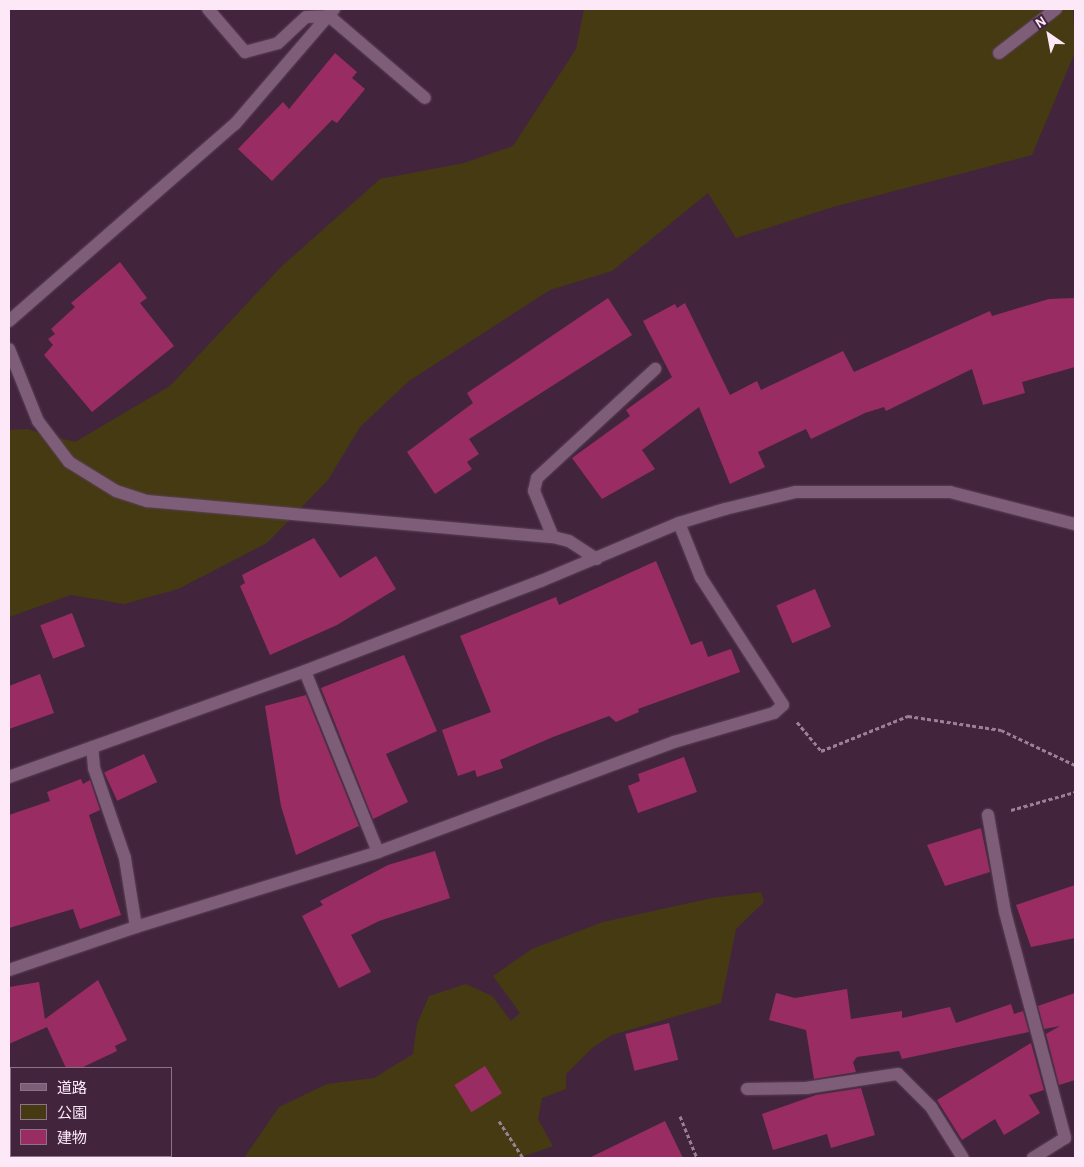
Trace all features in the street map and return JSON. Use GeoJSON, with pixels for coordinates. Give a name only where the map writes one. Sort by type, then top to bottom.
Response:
{"type":"FeatureCollection","features":[{"type":"Feature","properties":{"kind":"street"},"geometry":{"type":"LineString","coordinates":[[208,9],[245,52],[278,42],[306,17],[332,13]]}},
{"type":"Feature","properties":{"kind":"street"},"geometry":{"type":"LineString","coordinates":[[999,53],[1056,9]]}},
{"type":"Feature","properties":{"kind":"street"},"geometry":{"type":"LineString","coordinates":[[332,13],[425,98]]}},
{"type":"Feature","properties":{"kind":"street"},"geometry":{"type":"LineString","coordinates":[[9,321],[234,124],[332,13]]}},
{"type":"Feature","properties":{"kind":"street"},"geometry":{"type":"LineString","coordinates":[[9,349],[38,421],[69,462],[116,491],[147,501],[553,538],[569,541],[597,559]]}},
{"type":"Feature","properties":{"kind":"street"},"geometry":{"type":"LineString","coordinates":[[553,538],[534,492],[537,478],[655,369]]}},
{"type":"Feature","properties":{"kind":"street"},"geometry":{"type":"LineString","coordinates":[[9,777],[305,671],[597,559],[678,523],[796,492],[950,492],[1075,524]]}},
{"type":"Feature","properties":{"kind":"street"},"geometry":{"type":"LineString","coordinates":[[9,970],[136,927],[378,852],[656,748],[774,712],[783,705],[701,578],[678,523]]}},
{"type":"Feature","properties":{"kind":"street"},"geometry":{"type":"LineString","coordinates":[[305,671],[378,852]]}},
{"type":"Feature","properties":{"kind":"street"},"geometry":{"type":"LineString","coordinates":[[92,746],[94,768],[124,858],[136,927]]}},
{"type":"Feature","properties":{"kind":"street"},"geometry":{"type":"LineString","coordinates":[[988,815],[1005,912],[1065,1138],[1033,1158]]}},
{"type":"Feature","properties":{"kind":"street"},"geometry":{"type":"LineString","coordinates":[[747,1089],[806,1088],[898,1074],[931,1107],[963,1158]]}},
{"type":"Feature","properties":{"kind":"path"},"geometry":{"type":"LineString","coordinates":[[783,705],[821,751],[908,716],[1000,730],[1075,765]]}},
{"type":"Feature","properties":{"kind":"path"},"geometry":{"type":"LineString","coordinates":[[988,815],[1075,792]]}},
{"type":"Feature","properties":{"kind":"path"},"geometry":{"type":"LineString","coordinates":[[680,1116],[697,1158]]}},
{"type":"Feature","properties":{"kind":"path"},"geometry":{"type":"LineString","coordinates":[[499,1122],[523,1158]]}},
{"type":"Feature","properties":{"kind":"green space"},"geometry":{"type":"Polygon","coordinates":[[[584,9],[1073,9],[1075,52],[1032,155],[833,207],[736,238],[708,193],[612,271],[550,290],[409,381],[360,427],[328,480],[267,543],[178,589],[124,604],[71,595],[9,617],[9,430],[27,429],[75,442],[170,386],[282,266],[380,179],[464,163],[513,146],[576,49],[584,9]]]}},
{"type":"Feature","properties":{"kind":"green space"},"geometry":{"type":"Polygon","coordinates":[[[761,892],[764,902],[736,929],[721,1003],[612,1035],[592,1048],[566,1074],[566,1089],[542,1098],[538,1119],[553,1146],[519,1158],[244,1158],[279,1107],[327,1084],[374,1078],[413,1054],[417,1024],[429,996],[466,984],[492,996],[511,1021],[520,1013],[493,976],[532,949],[603,922],[712,898],[761,892]]]}},
{"type":"Feature","properties":{"kind":"building"},"geometry":{"type":"Polygon","coordinates":[[[335,53],[357,72],[352,78],[365,89],[337,123],[332,120],[272,181],[238,149],[283,102],[289,109],[335,53]]]}},
{"type":"Feature","properties":{"kind":"building"},"geometry":{"type":"Polygon","coordinates":[[[120,262],[147,298],[140,303],[174,346],[92,412],[44,355],[53,345],[48,339],[55,334],[51,329],[75,307],[71,303],[120,262]]]}},
{"type":"Feature","properties":{"kind":"building"},"geometry":{"type":"Polygon","coordinates":[[[608,298],[632,335],[469,439],[479,454],[467,462],[472,469],[435,494],[407,452],[473,403],[467,393],[608,298]]]}},
{"type":"Feature","properties":{"kind":"building"},"geometry":{"type":"Polygon","coordinates":[[[1075,298],[1075,367],[1022,382],[1025,393],[983,405],[972,369],[886,411],[884,407],[865,413],[811,439],[806,429],[758,452],[765,467],[730,484],[699,407],[642,450],[655,469],[602,499],[572,458],[630,416],[626,410],[672,377],[643,321],[675,304],[677,308],[685,303],[730,395],[757,381],[761,390],[843,351],[854,372],[990,311],[992,316],[1049,299],[1075,298]]]}},
{"type":"Feature","properties":{"kind":"building"},"geometry":{"type":"Polygon","coordinates":[[[314,538],[340,578],[376,556],[396,589],[337,625],[270,655],[240,586],[245,583],[242,575],[314,538]]]}},
{"type":"Feature","properties":{"kind":"building"},"geometry":{"type":"Polygon","coordinates":[[[656,561],[691,645],[702,641],[708,657],[731,649],[740,672],[638,709],[639,712],[616,722],[609,716],[553,737],[500,760],[503,768],[477,777],[475,770],[458,776],[442,730],[491,712],[460,636],[556,597],[559,605],[656,561]]]}},
{"type":"Feature","properties":{"kind":"building"},"geometry":{"type":"Polygon","coordinates":[[[815,589],[831,627],[792,643],[776,605],[815,589]]]}},
{"type":"Feature","properties":{"kind":"building"},"geometry":{"type":"Polygon","coordinates":[[[72,613],[85,647],[53,659],[40,625],[72,613]]]}},
{"type":"Feature","properties":{"kind":"building"},"geometry":{"type":"Polygon","coordinates":[[[404,655],[437,731],[386,754],[408,802],[373,819],[321,688],[404,655]]]}},
{"type":"Feature","properties":{"kind":"building"},"geometry":{"type":"Polygon","coordinates":[[[40,674],[54,713],[9,729],[9,686],[40,674]]]}},
{"type":"Feature","properties":{"kind":"building"},"geometry":{"type":"Polygon","coordinates":[[[306,695],[359,826],[296,855],[281,806],[265,706],[306,695]]]}},
{"type":"Feature","properties":{"kind":"building"},"geometry":{"type":"Polygon","coordinates":[[[144,754],[157,782],[117,801],[104,773],[144,754]]]}},
{"type":"Feature","properties":{"kind":"building"},"geometry":{"type":"Polygon","coordinates":[[[684,757],[697,792],[638,813],[628,786],[640,781],[638,774],[684,757]]]}},
{"type":"Feature","properties":{"kind":"building"},"geometry":{"type":"Polygon","coordinates":[[[81,779],[83,784],[90,780],[100,810],[89,815],[121,915],[80,929],[73,909],[9,928],[9,815],[50,801],[47,792],[81,779]]]}},
{"type":"Feature","properties":{"kind":"building"},"geometry":{"type":"Polygon","coordinates":[[[981,828],[990,872],[945,886],[927,845],[981,828]]]}},
{"type":"Feature","properties":{"kind":"building"},"geometry":{"type":"Polygon","coordinates":[[[435,851],[450,898],[379,921],[351,935],[371,972],[339,988],[302,916],[323,905],[320,901],[388,865],[435,851]]]}},
{"type":"Feature","properties":{"kind":"building"},"geometry":{"type":"Polygon","coordinates":[[[1075,885],[1075,938],[1031,947],[1016,905],[1075,885]]]}},
{"type":"Feature","properties":{"kind":"building"},"geometry":{"type":"Polygon","coordinates":[[[98,980],[127,1040],[115,1046],[117,1051],[83,1067],[66,1067],[47,1027],[9,1044],[9,987],[39,982],[45,1019],[98,980]]]}},
{"type":"Feature","properties":{"kind":"building"},"geometry":{"type":"Polygon","coordinates":[[[847,989],[851,1019],[902,1011],[902,1018],[950,1007],[956,1023],[1011,1004],[1014,1014],[1023,1011],[1029,1032],[902,1059],[899,1051],[857,1057],[853,1062],[856,1072],[814,1079],[806,1030],[769,1020],[776,993],[795,998],[847,989]]]}},
{"type":"Feature","properties":{"kind":"building"},"geometry":{"type":"Polygon","coordinates":[[[1075,993],[1075,1080],[1059,1085],[1046,1034],[1060,1026],[1044,1029],[1038,1006],[1075,993]]]}},
{"type":"Feature","properties":{"kind":"building"},"geometry":{"type":"Polygon","coordinates":[[[669,1023],[678,1060],[635,1071],[625,1034],[669,1023]]]}},
{"type":"Feature","properties":{"kind":"building"},"geometry":{"type":"Polygon","coordinates":[[[1031,1043],[1044,1090],[1029,1095],[1040,1113],[1004,1135],[995,1119],[962,1140],[937,1100],[1031,1043]]]}},
{"type":"Feature","properties":{"kind":"building"},"geometry":{"type":"Polygon","coordinates":[[[485,1066],[502,1093],[471,1112],[454,1085],[485,1066]]]}},
{"type":"Feature","properties":{"kind":"building"},"geometry":{"type":"Polygon","coordinates":[[[861,1088],[875,1135],[831,1148],[827,1134],[773,1150],[762,1114],[816,1095],[861,1088]]]}},
{"type":"Feature","properties":{"kind":"building"},"geometry":{"type":"Polygon","coordinates":[[[665,1121],[683,1158],[589,1158],[665,1121]]]}}]}
